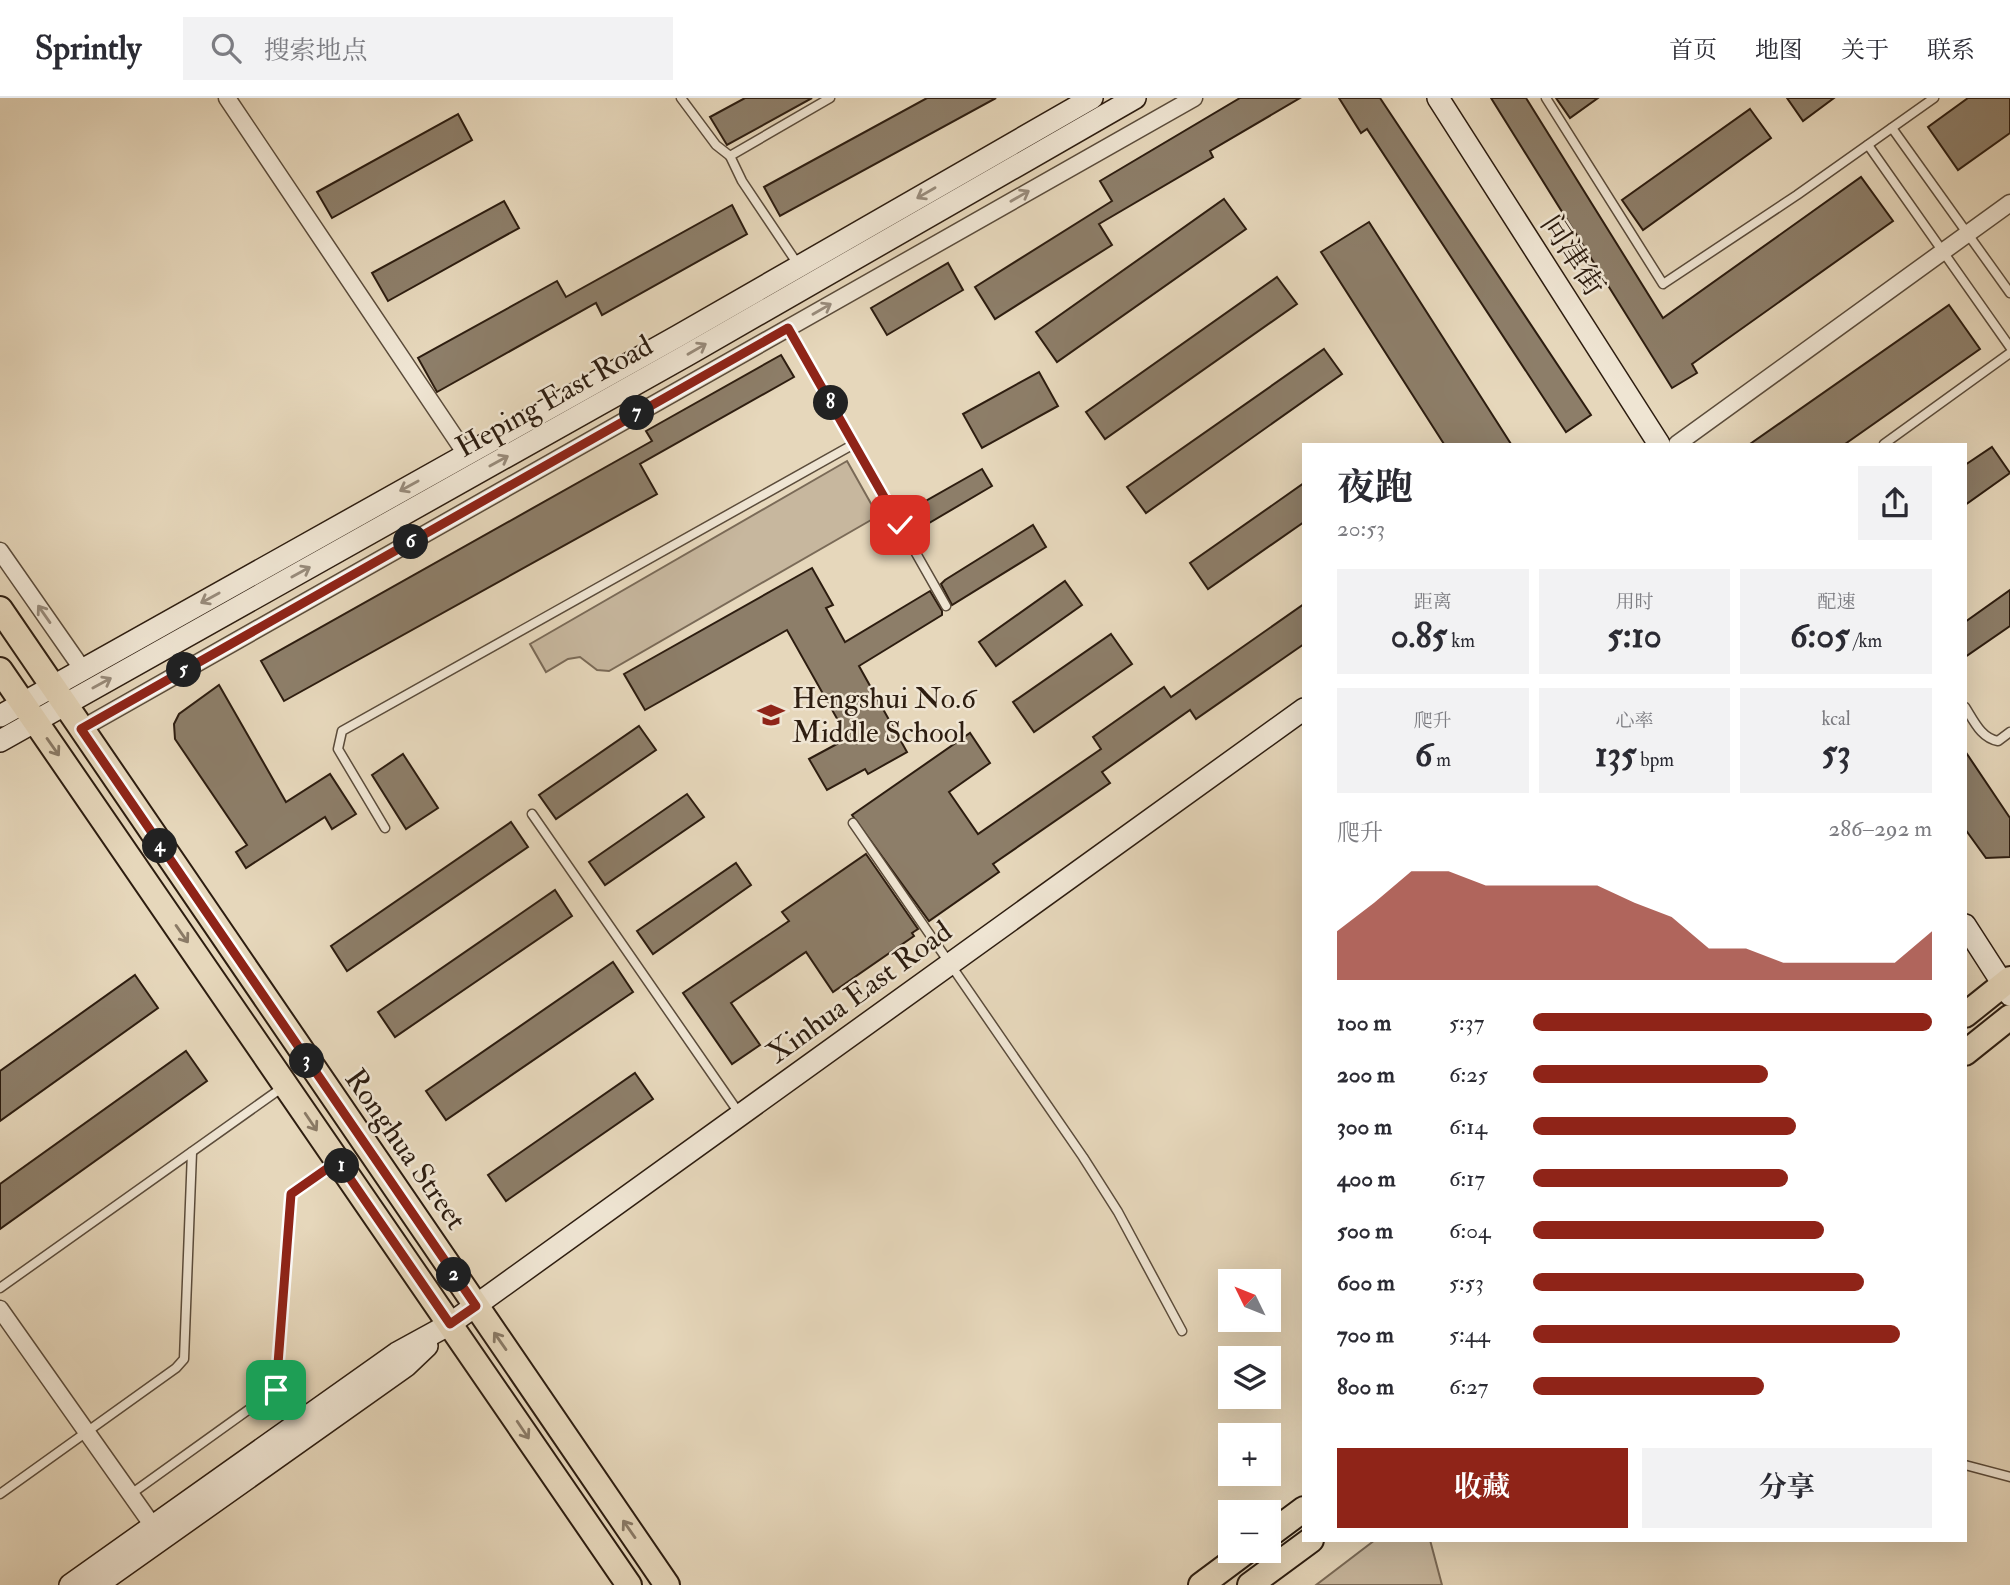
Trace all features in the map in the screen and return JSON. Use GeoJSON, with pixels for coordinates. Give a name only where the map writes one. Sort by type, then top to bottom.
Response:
{"type":"FeatureCollection","features":[{"type":"Feature","properties":{"kind":"main road","name":"Heping East Road"},"geometry":{"type":"LineString","coordinates":[[58,696],[83,670],[1092,98]]}},
{"type":"Feature","properties":{"kind":"main road","name":"Heping East Road"},"geometry":{"type":"LineString","coordinates":[[0,741],[29,712],[689,354],[1135,98]]}},
{"type":"Feature","properties":{"kind":"main road","name":"问津街"},"geometry":{"type":"LineString","coordinates":[[1438,98],[1657,443]]}},
{"type":"Feature","properties":{"kind":"main road","name":"Ronghua Street"},"geometry":{"type":"LineString","coordinates":[[0,609],[667,1585]]}},
{"type":"Feature","properties":{"kind":"main road","name":"Ronghua Street"},"geometry":{"type":"LineString","coordinates":[[0,670],[629,1585]]}},
{"type":"Feature","properties":{"kind":"main road","name":"Xinhua East Road"},"geometry":{"type":"LineString","coordinates":[[70,1585],[397,1353],[450,1324],[476,1306],[1302,710]]}},
{"type":"Feature","properties":{"kind":"main road","name":"Heping East Road"},"geometry":{"type":"LineString","coordinates":[[0,716],[29,712]]}},
{"type":"Feature","properties":{"kind":"main road"},"geometry":{"type":"LineString","coordinates":[[1967,928],[2008,986],[1967,1014]]}},
{"type":"Feature","properties":{"kind":"main road"},"geometry":{"type":"LineString","coordinates":[[1967,1051],[2010,1017]]}},
{"type":"Feature","properties":{"kind":"main road","name":"Xinhua East Road"},"geometry":{"type":"LineString","coordinates":[[97,1585],[406,1366],[450,1324]]}},
{"type":"Feature","properties":{"kind":"main road"},"geometry":{"type":"LineString","coordinates":[[1281,1526],[1302,1510]]}},
{"type":"Feature","properties":{"kind":"main road"},"geometry":{"type":"LineString","coordinates":[[1250,1585],[1308,1542]]}},
{"type":"Feature","properties":{"kind":"main road"},"geometry":{"type":"LineString","coordinates":[[1201,1585],[1231,1563]]}},
{"type":"Feature","properties":{"kind":"street"},"geometry":{"type":"LineString","coordinates":[[227,98],[466,454]]}},
{"type":"Feature","properties":{"kind":"street"},"geometry":{"type":"LineString","coordinates":[[81,729],[1194,98]]}},
{"type":"Feature","properties":{"kind":"street"},"geometry":{"type":"LineString","coordinates":[[1678,443],[2010,202]]}},
{"type":"Feature","properties":{"kind":"street"},"geometry":{"type":"LineString","coordinates":[[0,551],[83,670]]}},
{"type":"Feature","properties":{"kind":"street"},"geometry":{"type":"LineString","coordinates":[[0,1309],[153,1526]]}},
{"type":"Feature","properties":{"kind":"lane"},"geometry":{"type":"LineString","coordinates":[[681,98],[716,145],[730,156],[742,181],[799,266]]}},
{"type":"Feature","properties":{"kind":"lane"},"geometry":{"type":"LineString","coordinates":[[730,156],[830,98]]}},
{"type":"Feature","properties":{"kind":"lane"},"geometry":{"type":"LineString","coordinates":[[1546,98],[1663,284],[1934,98]]}},
{"type":"Feature","properties":{"kind":"lane"},"geometry":{"type":"LineString","coordinates":[[1892,128],[2010,293]]}},
{"type":"Feature","properties":{"kind":"lane"},"geometry":{"type":"LineString","coordinates":[[1868,145],[2010,347]]}},
{"type":"Feature","properties":{"kind":"lane"},"geometry":{"type":"LineString","coordinates":[[788,328],[946,606]]}},
{"type":"Feature","properties":{"kind":"lane"},"geometry":{"type":"LineString","coordinates":[[1885,443],[2010,353]]}},
{"type":"Feature","properties":{"kind":"lane"},"geometry":{"type":"LineString","coordinates":[[385,828],[338,749],[342,731],[854,444]]}},
{"type":"Feature","properties":{"kind":"lane"},"geometry":{"type":"LineString","coordinates":[[1967,710],[1981,732],[1991,739],[1998,741],[2010,732]]}},
{"type":"Feature","properties":{"kind":"lane"},"geometry":{"type":"LineString","coordinates":[[532,814],[740,1115]]}},
{"type":"Feature","properties":{"kind":"lane"},"geometry":{"type":"LineString","coordinates":[[853,823],[1118,1212],[1182,1331]]}},
{"type":"Feature","properties":{"kind":"lane"},"geometry":{"type":"LineString","coordinates":[[0,1288],[286,1085]]}},
{"type":"Feature","properties":{"kind":"lane"},"geometry":{"type":"LineString","coordinates":[[0,1494],[176,1368],[184,1359],[192,1152]]}},
{"type":"Feature","properties":{"kind":"lane"},"geometry":{"type":"LineString","coordinates":[[131,1494],[276,1390],[291,1194],[338,1161]]}},
{"type":"Feature","properties":{"kind":"lane"},"geometry":{"type":"LineString","coordinates":[[1967,1466],[2010,1477]]}},
{"type":"Feature","properties":{"kind":"shaded area"},"geometry":{"type":"Polygon","coordinates":[[[847,461],[878,516],[609,671],[597,670],[580,657],[568,659],[546,672],[530,644],[847,461]]]}},
{"type":"Feature","properties":{"kind":"shaded area"},"geometry":{"type":"Polygon","coordinates":[[[1372,1542],[1431,1542],[1442,1585],[1316,1585],[1372,1542]]]}},
{"type":"Feature","properties":{"kind":"building"},"geometry":{"type":"Polygon","coordinates":[[[745,98],[812,98],[727,145],[710,117],[745,98]]]}},
{"type":"Feature","properties":{"kind":"building"},"geometry":{"type":"Polygon","coordinates":[[[927,98],[996,98],[780,216],[764,187],[927,98]]]}},
{"type":"Feature","properties":{"kind":"building"},"geometry":{"type":"Polygon","coordinates":[[[1240,98],[1300,98],[1210,151],[1213,157],[1099,224],[1112,245],[995,319],[975,287],[1112,201],[1100,181],[1240,98]]]}},
{"type":"Feature","properties":{"kind":"building"},"geometry":{"type":"Polygon","coordinates":[[[1339,98],[1380,98],[1591,415],[1566,432],[1367,129],[1361,133],[1339,98]]]}},
{"type":"Feature","properties":{"kind":"building"},"geometry":{"type":"Polygon","coordinates":[[[1491,98],[1526,98],[1663,318],[1861,177],[1893,221],[1692,364],[1697,373],[1672,388],[1491,98]]]}},
{"type":"Feature","properties":{"kind":"building"},"geometry":{"type":"Polygon","coordinates":[[[1556,98],[1598,98],[1570,118],[1556,98]]]}},
{"type":"Feature","properties":{"kind":"building"},"geometry":{"type":"Polygon","coordinates":[[[1787,98],[1834,98],[1803,121],[1787,98]]]}},
{"type":"Feature","properties":{"kind":"building"},"geometry":{"type":"Polygon","coordinates":[[[1968,98],[2010,98],[2010,133],[1958,170],[1928,127],[1968,98]]]}},
{"type":"Feature","properties":{"kind":"building"},"geometry":{"type":"Polygon","coordinates":[[[1750,109],[1771,138],[1643,230],[1622,200],[1750,109]]]}},
{"type":"Feature","properties":{"kind":"building"},"geometry":{"type":"Polygon","coordinates":[[[458,114],[472,140],[332,218],[317,192],[458,114]]]}},
{"type":"Feature","properties":{"kind":"building"},"geometry":{"type":"Polygon","coordinates":[[[1224,199],[1246,229],[1057,362],[1036,332],[1224,199]]]}},
{"type":"Feature","properties":{"kind":"building"},"geometry":{"type":"Polygon","coordinates":[[[504,201],[519,228],[388,301],[372,273],[504,201]]]}},
{"type":"Feature","properties":{"kind":"building"},"geometry":{"type":"Polygon","coordinates":[[[732,205],[747,234],[602,315],[596,303],[437,392],[418,358],[557,281],[566,297],[732,205]]]}},
{"type":"Feature","properties":{"kind":"building"},"geometry":{"type":"Polygon","coordinates":[[[1369,222],[1510,443],[1443,443],[1321,252],[1369,222]]]}},
{"type":"Feature","properties":{"kind":"building"},"geometry":{"type":"Polygon","coordinates":[[[948,263],[963,290],[887,335],[871,308],[948,263]]]}},
{"type":"Feature","properties":{"kind":"building"},"geometry":{"type":"Polygon","coordinates":[[[1277,277],[1297,304],[1105,439],[1086,412],[1277,277]]]}},
{"type":"Feature","properties":{"kind":"building"},"geometry":{"type":"Polygon","coordinates":[[[1949,305],[1980,349],[1846,443],[1751,443],[1949,305]]]}},
{"type":"Feature","properties":{"kind":"building"},"geometry":{"type":"Polygon","coordinates":[[[1324,349],[1342,374],[1146,513],[1127,487],[1324,349]]]}},
{"type":"Feature","properties":{"kind":"building"},"geometry":{"type":"Polygon","coordinates":[[[781,355],[794,377],[640,464],[657,494],[284,701],[261,661],[652,441],[646,431],[781,355]]]}},
{"type":"Feature","properties":{"kind":"building"},"geometry":{"type":"Polygon","coordinates":[[[1039,372],[1058,406],[982,448],[963,414],[1039,372]]]}},
{"type":"Feature","properties":{"kind":"building"},"geometry":{"type":"Polygon","coordinates":[[[1992,447],[2010,473],[1967,504],[1967,464],[1992,447]]]}},
{"type":"Feature","properties":{"kind":"building"},"geometry":{"type":"Polygon","coordinates":[[[982,469],[992,486],[919,529],[908,511],[982,469]]]}},
{"type":"Feature","properties":{"kind":"building"},"geometry":{"type":"Polygon","coordinates":[[[1302,484],[1302,523],[1208,589],[1190,563],[1302,484]]]}},
{"type":"Feature","properties":{"kind":"building"},"geometry":{"type":"Polygon","coordinates":[[[1033,525],[1046,547],[952,605],[941,584],[945,580],[1033,525]]]}},
{"type":"Feature","properties":{"kind":"building"},"geometry":{"type":"Polygon","coordinates":[[[812,568],[833,605],[826,608],[845,642],[930,591],[942,611],[942,615],[859,666],[907,752],[868,774],[865,769],[827,790],[809,759],[848,738],[787,630],[645,710],[624,674],[812,568]]]}},
{"type":"Feature","properties":{"kind":"building"},"geometry":{"type":"Polygon","coordinates":[[[1065,581],[1082,605],[996,666],[979,642],[1065,581]]]}},
{"type":"Feature","properties":{"kind":"building"},"geometry":{"type":"Polygon","coordinates":[[[2010,590],[2010,626],[1967,656],[1967,621],[2010,590]]]}},
{"type":"Feature","properties":{"kind":"building"},"geometry":{"type":"Polygon","coordinates":[[[1302,605],[1302,645],[1196,719],[1190,710],[1102,772],[1110,783],[993,864],[999,872],[929,921],[852,815],[970,733],[990,763],[949,792],[978,834],[1101,749],[1093,737],[1164,687],[1171,697],[1302,605]]]}},
{"type":"Feature","properties":{"kind":"building"},"geometry":{"type":"Polygon","coordinates":[[[1111,634],[1132,664],[1034,732],[1013,702],[1111,634]]]}},
{"type":"Feature","properties":{"kind":"building"},"geometry":{"type":"Polygon","coordinates":[[[219,685],[286,802],[330,774],[356,814],[332,829],[325,817],[246,868],[236,852],[247,845],[175,739],[174,724],[179,714],[219,685]]]}},
{"type":"Feature","properties":{"kind":"building"},"geometry":{"type":"Polygon","coordinates":[[[639,726],[656,750],[556,819],[539,795],[639,726]]]}},
{"type":"Feature","properties":{"kind":"building"},"geometry":{"type":"Polygon","coordinates":[[[403,754],[438,808],[406,829],[372,775],[403,754]]]}},
{"type":"Feature","properties":{"kind":"building"},"geometry":{"type":"Polygon","coordinates":[[[1967,754],[2010,818],[2010,857],[1986,858],[1967,832],[1967,754]]]}},
{"type":"Feature","properties":{"kind":"building"},"geometry":{"type":"Polygon","coordinates":[[[687,794],[704,817],[605,885],[589,862],[687,794]]]}},
{"type":"Feature","properties":{"kind":"building"},"geometry":{"type":"Polygon","coordinates":[[[511,822],[528,847],[347,971],[331,946],[511,822]]]}},
{"type":"Feature","properties":{"kind":"building"},"geometry":{"type":"Polygon","coordinates":[[[866,854],[918,929],[912,933],[914,936],[833,992],[806,952],[731,1003],[760,1045],[732,1064],[683,993],[789,921],[782,912],[866,854]]]}},
{"type":"Feature","properties":{"kind":"building"},"geometry":{"type":"Polygon","coordinates":[[[736,863],[751,885],[653,954],[637,931],[736,863]]]}},
{"type":"Feature","properties":{"kind":"building"},"geometry":{"type":"Polygon","coordinates":[[[555,890],[572,916],[395,1037],[378,1012],[555,890]]]}},
{"type":"Feature","properties":{"kind":"building"},"geometry":{"type":"Polygon","coordinates":[[[613,962],[633,992],[446,1120],[426,1091],[613,962]]]}},
{"type":"Feature","properties":{"kind":"building"},"geometry":{"type":"Polygon","coordinates":[[[135,975],[158,1008],[0,1121],[0,1071],[135,975]]]}},
{"type":"Feature","properties":{"kind":"building"},"geometry":{"type":"Polygon","coordinates":[[[186,1051],[207,1081],[0,1229],[0,1184],[186,1051]]]}},
{"type":"Feature","properties":{"kind":"building"},"geometry":{"type":"Polygon","coordinates":[[[635,1073],[653,1099],[506,1201],[488,1175],[635,1073]]]}},
{"type":"Feature","properties":{"kind":"place","name":"Hengshui No.6 Middle School"},"geometry":{"type":"Point","coordinates":[771,715]}},
{"type":"Feature","properties":{"kind":"route"},"geometry":{"type":"LineString","coordinates":[[276,1390],[291,1194],[338,1161],[450,1324],[476,1306],[81,729],[788,328],[900,525]]}}]}
